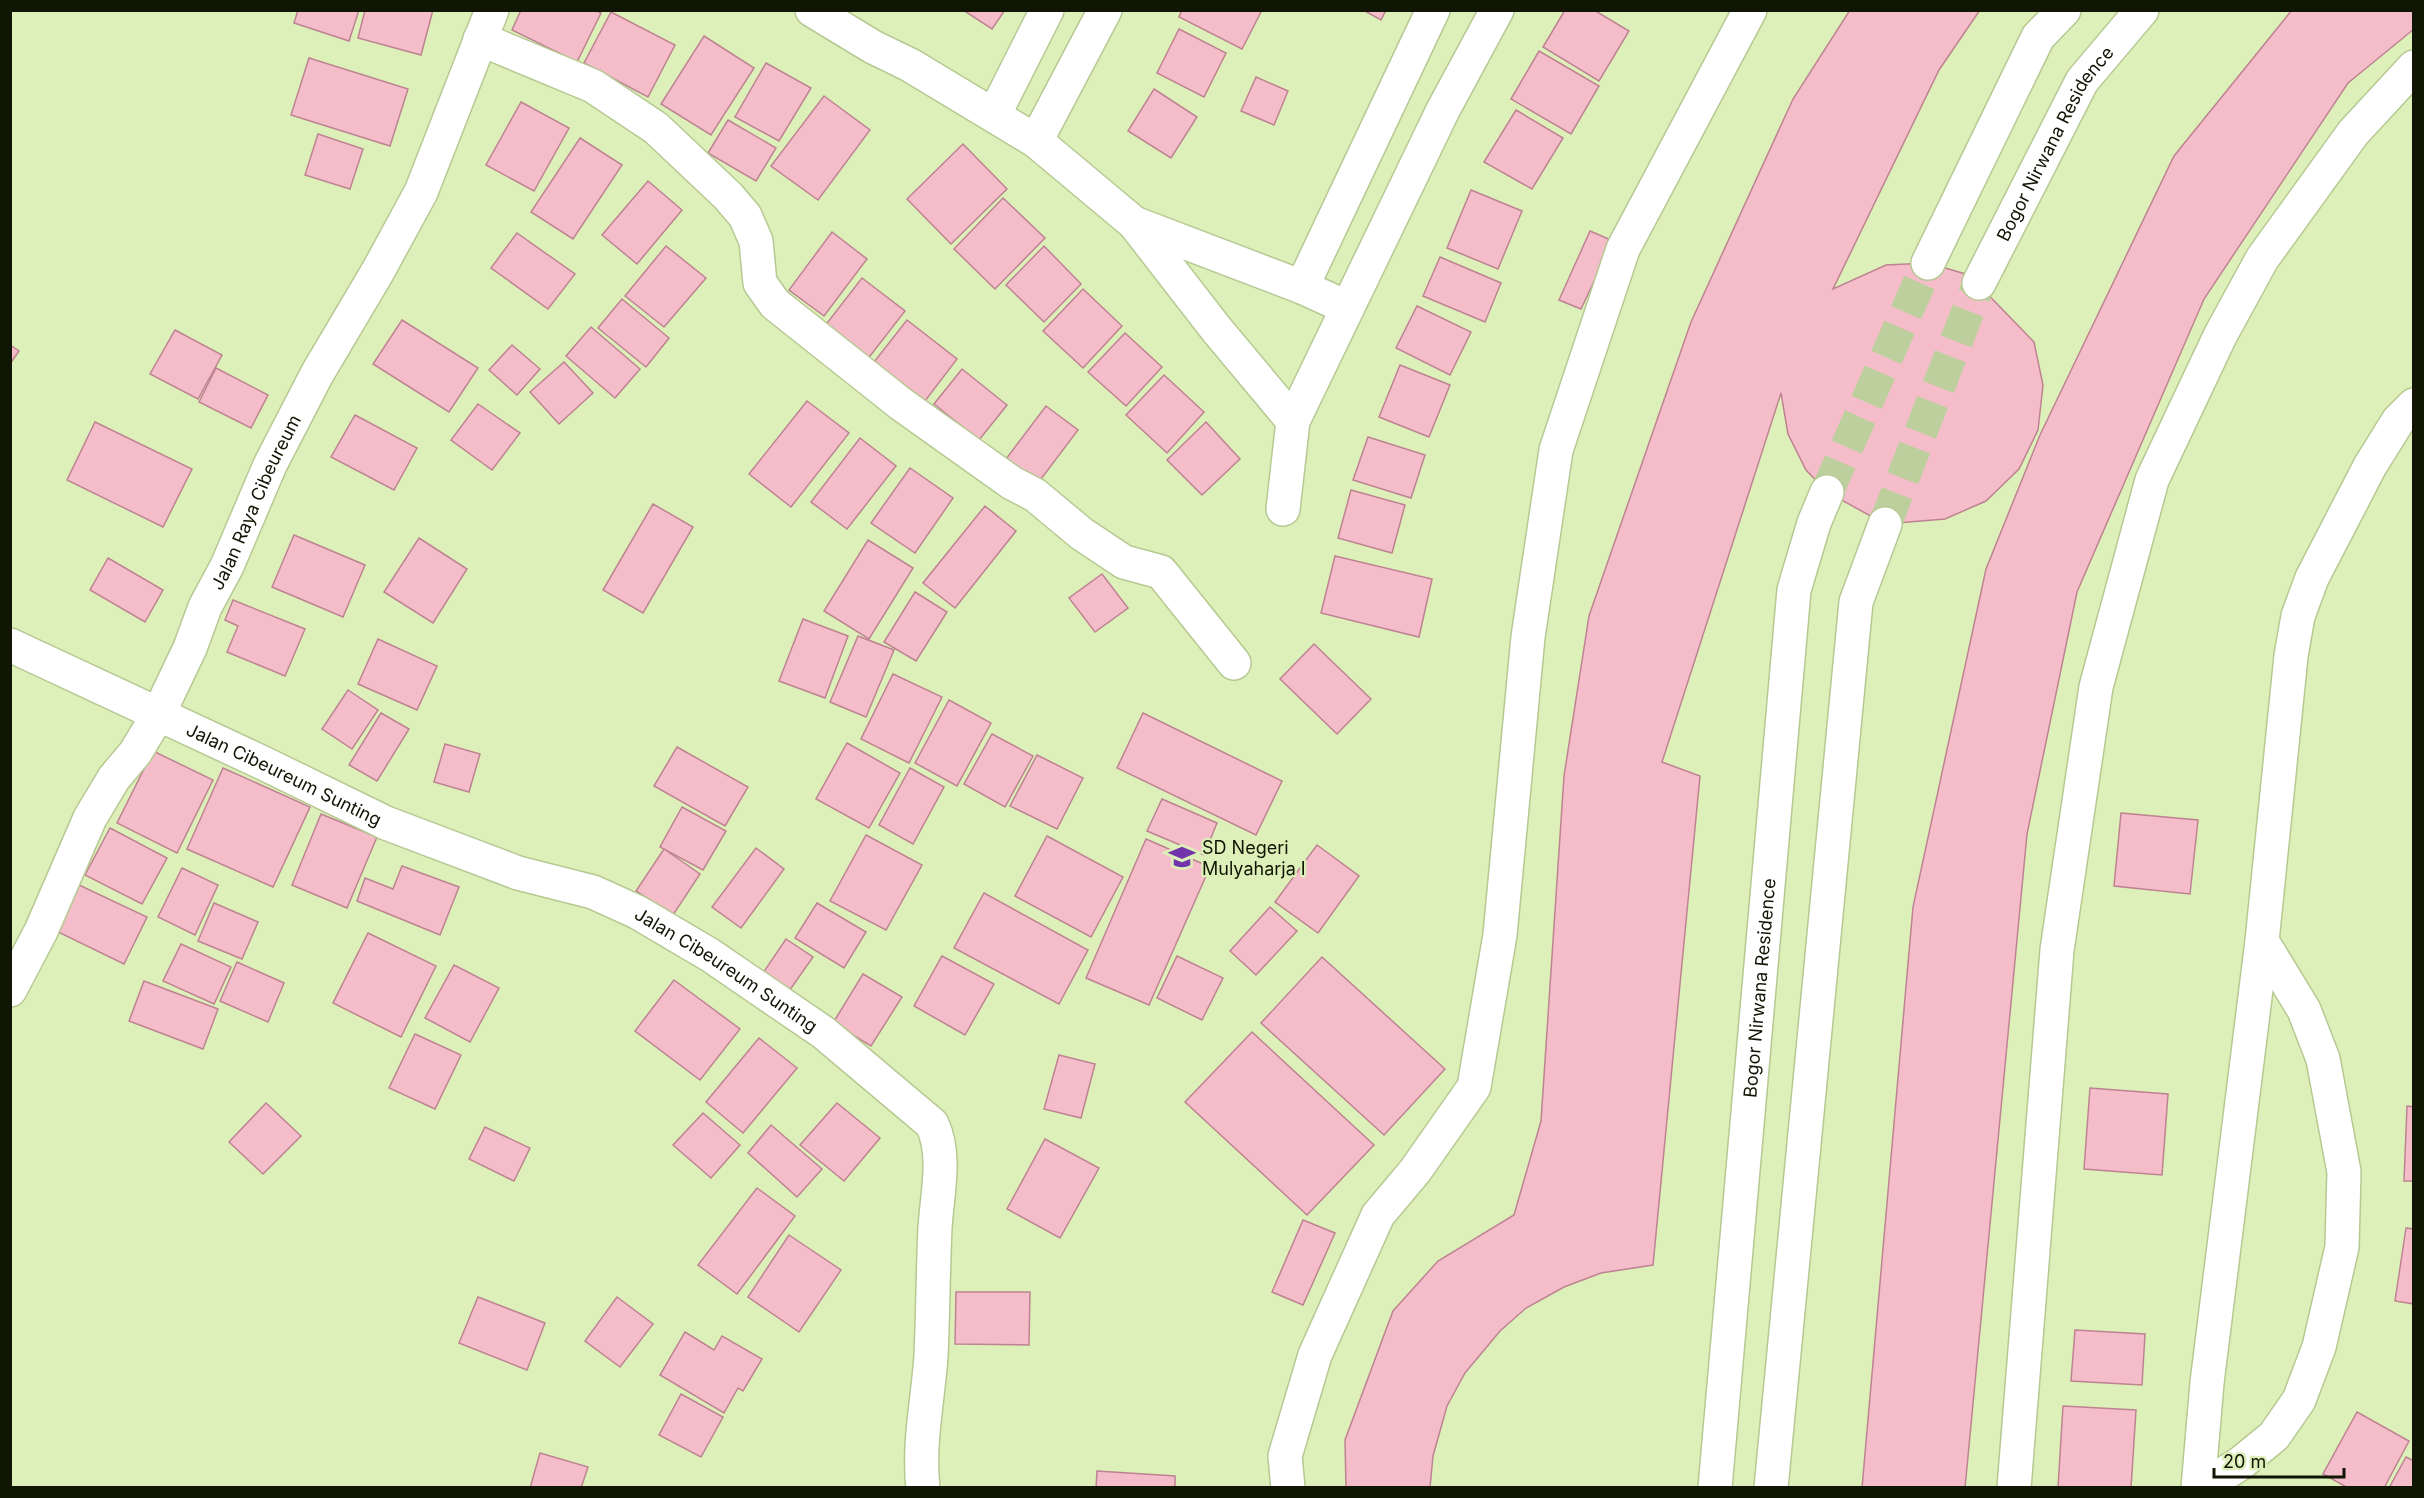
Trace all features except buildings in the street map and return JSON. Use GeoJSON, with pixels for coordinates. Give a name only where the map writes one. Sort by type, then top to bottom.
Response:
{"type":"FeatureCollection","features":[{"type":"Feature","properties":{"kind":"street"},"geometry":{"type":"LineString","coordinates":[[812,10],[873,47],[910,65],[918,72],[1036,141],[1134,223],[1217,330],[1293,421]]}},
{"type":"Feature","properties":{"kind":"street"},"geometry":{"type":"LineString","coordinates":[[994,115],[1047,10]]}},
{"type":"Feature","properties":{"kind":"street"},"geometry":{"type":"LineString","coordinates":[[1036,141],[1105,10]]}},
{"type":"Feature","properties":{"kind":"street"},"geometry":{"type":"LineString","coordinates":[[1302,287],[1432,10]]}},
{"type":"Feature","properties":{"kind":"street"},"geometry":{"type":"LineString","coordinates":[[1283,509],[1293,421],[1346,306],[1443,110],[1497,10]]}},
{"type":"Feature","properties":{"kind":"street"},"geometry":{"type":"LineString","coordinates":[[1288,1488],[1285,1456],[1315,1355],[1378,1215],[1415,1171],[1474,1087],[1500,935],[1528,637],[1556,450],[1623,249],[1750,10]]}},
{"type":"Feature","properties":{"kind":"street"},"geometry":{"type":"LineString","coordinates":[[1928,263],[2038,37],[2064,10]]}},
{"type":"Feature","properties":{"kind":"street","name":"Bogor Nirwana Residence"},"geometry":{"type":"LineString","coordinates":[[1979,283],[2082,81],[2142,10]]}},
{"type":"Feature","properties":{"kind":"street"},"geometry":{"type":"LineString","coordinates":[[486,25],[593,86],[656,128],[745,216],[756,241],[760,283],[775,304],[901,404],[1012,483],[1035,495],[1082,534],[1124,562],[1161,572],[1234,663]]}},
{"type":"Feature","properties":{"kind":"street","name":"Jalan Raya Cibeureum"},"geometry":{"type":"LineString","coordinates":[[10,990],[41,931],[90,818],[114,778],[135,753],[158,716],[190,648],[205,607],[227,566],[270,465],[317,374],[378,271],[421,192],[437,156],[486,25]]}},
{"type":"Feature","properties":{"kind":"street"},"geometry":{"type":"LineString","coordinates":[[2014,1488],[2057,950],[2096,687],[2152,480],[2220,336],[2262,259],[2353,133],[2414,67]]}},
{"type":"Feature","properties":{"kind":"street"},"geometry":{"type":"LineString","coordinates":[[1134,223],[1346,306]]}},
{"type":"Feature","properties":{"kind":"street"},"geometry":{"type":"LineString","coordinates":[[2200,1488],[2209,1371],[2262,941],[2291,656],[2298,616],[2312,578],[2354,496],[2398,421],[2414,405]]}},
{"type":"Feature","properties":{"kind":"street","name":"Bogor Nirwana Residence"},"geometry":{"type":"LineString","coordinates":[[1714,1488],[1794,590],[1814,523],[1827,492]]}},
{"type":"Feature","properties":{"kind":"street"},"geometry":{"type":"LineString","coordinates":[[1771,1488],[1856,602],[1885,524]]}},
{"type":"Feature","properties":{"kind":"street","name":"Jalan Cibeureum Sunting"},"geometry":{"type":"LineString","coordinates":[[10,645],[386,823],[518,873],[593,892],[637,912],[710,955],[814,1026],[905,1100],[932,1125],[939,1140],[940,1162],[931,1355],[920,1463],[923,1488]]}},
{"type":"Feature","properties":{"kind":"street"},"geometry":{"type":"LineString","coordinates":[[2200,1488],[2241,1462],[2274,1436],[2299,1400],[2319,1347],[2342,1247],[2344,1172],[2323,1059],[2304,1010],[2262,941]]}},
{"type":"Feature","properties":{"kind":"tunnel"},"geometry":{"type":"LineString","coordinates":[[1827,492],[1928,263]]}},
{"type":"Feature","properties":{"kind":"tunnel"},"geometry":{"type":"LineString","coordinates":[[1885,524],[1979,283]]}},
{"type":"Feature","properties":{"kind":"place","name":"SD Negeri Mulyaharja I"},"geometry":{"type":"Point","coordinates":[1182,857]}}]}
